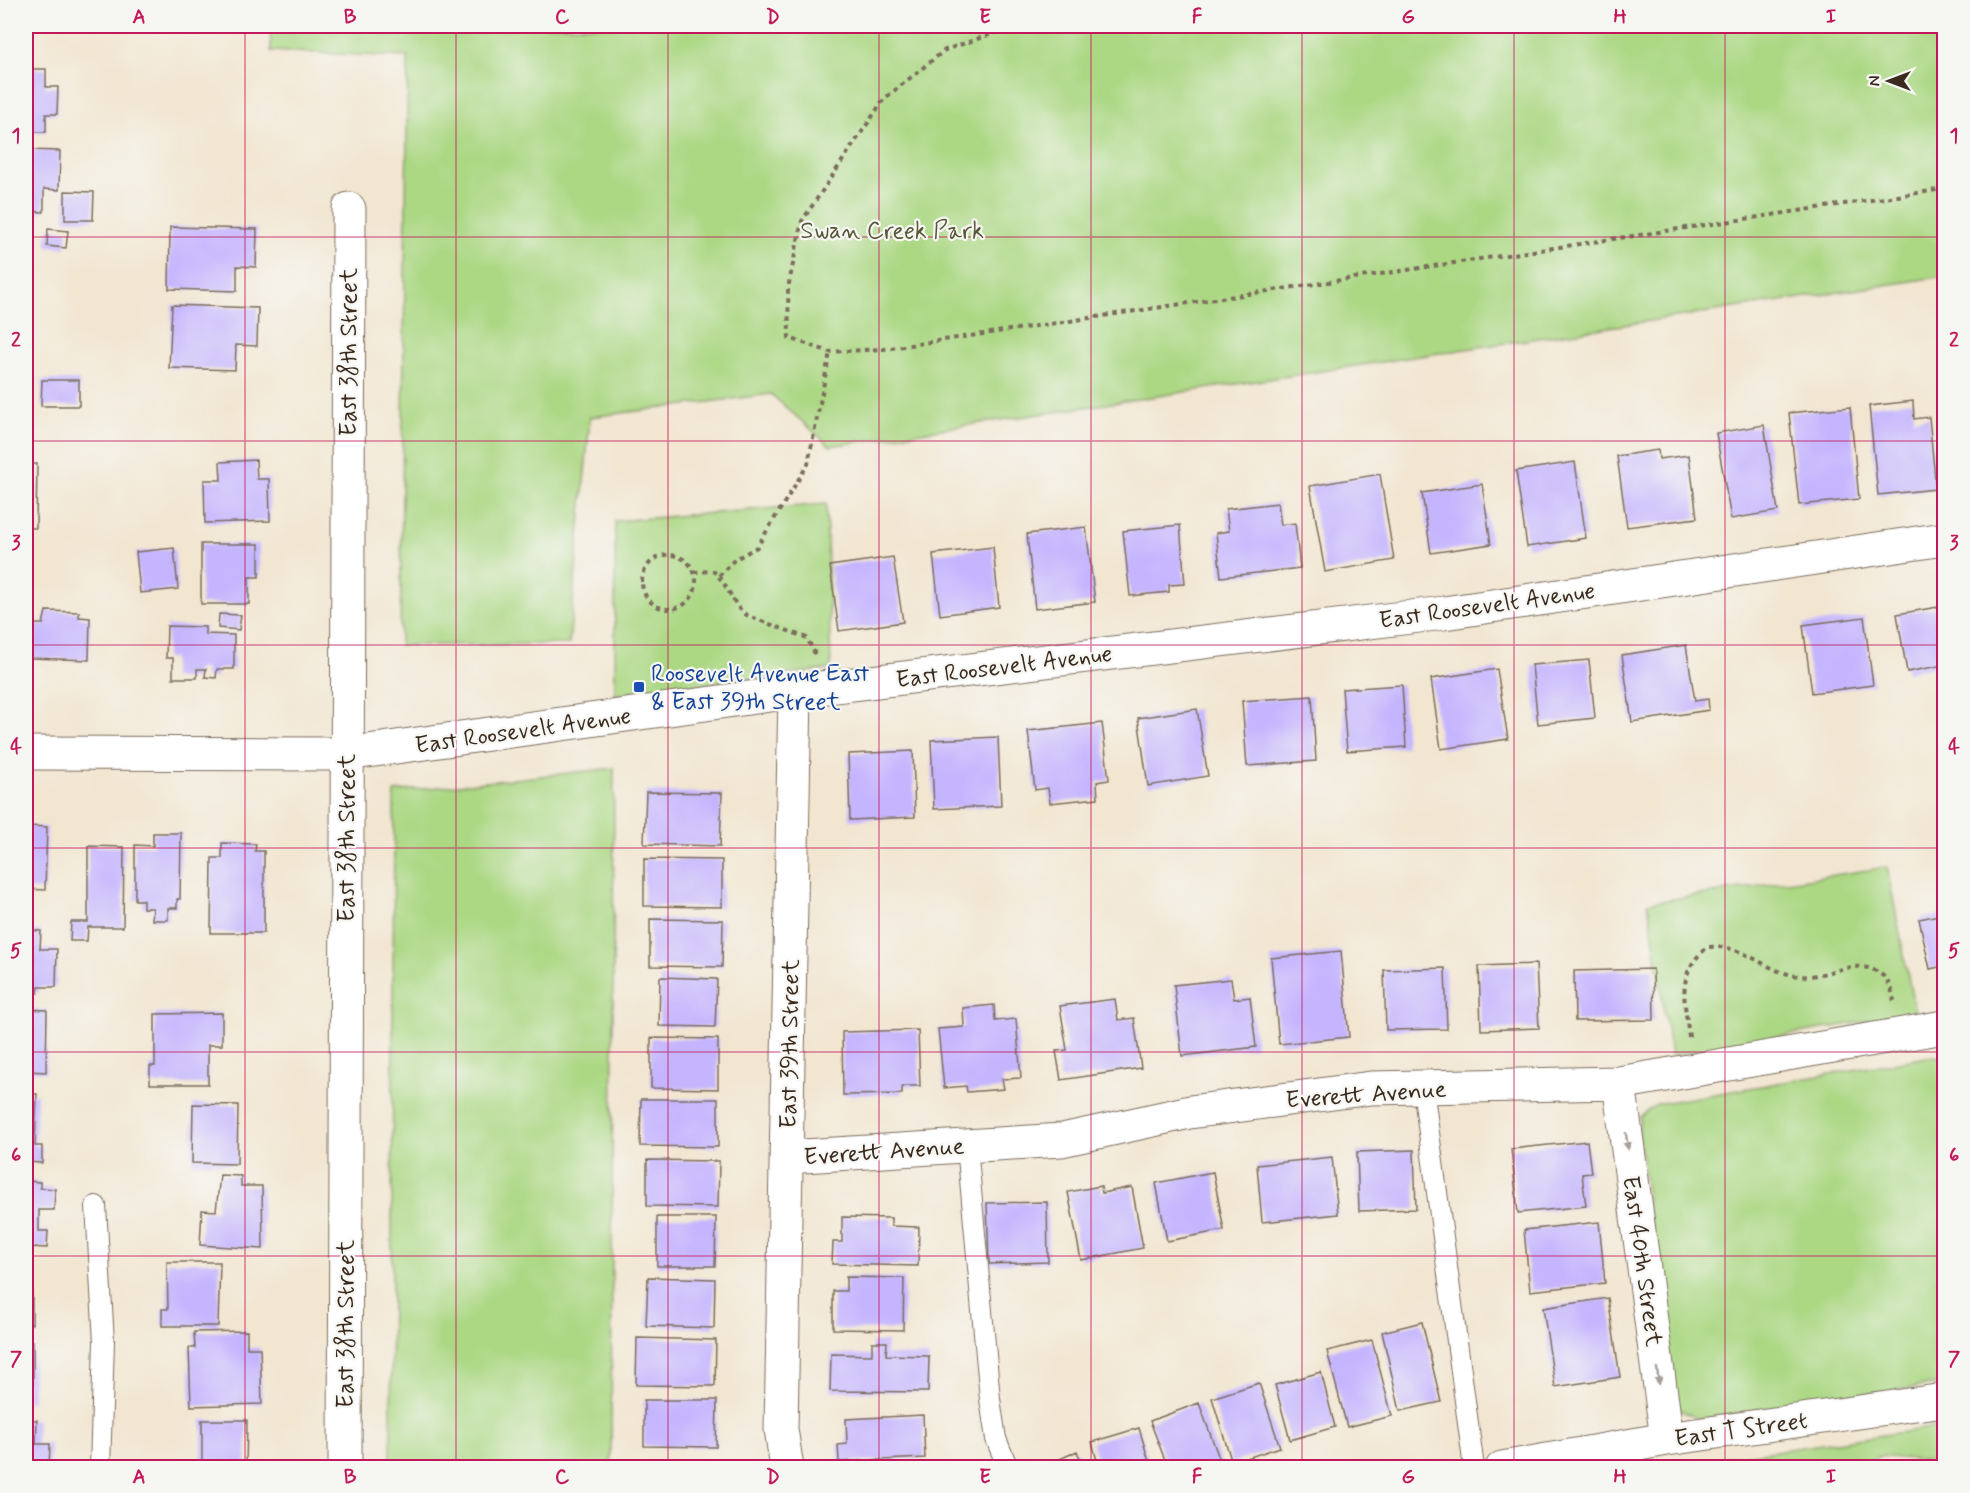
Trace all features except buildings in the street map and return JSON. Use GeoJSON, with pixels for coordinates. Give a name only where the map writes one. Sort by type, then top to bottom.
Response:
{"type":"FeatureCollection","features":[{"type":"Feature","properties":{"kind":"street","name":"East 38th Street"},"geometry":{"type":"LineString","coordinates":[[345,1467],[349,209]]}},
{"type":"Feature","properties":{"kind":"street","name":"East Roosevelt Avenue"},"geometry":{"type":"LineString","coordinates":[[26,753],[346,754],[808,690],[1444,613],[1944,539]]}},
{"type":"Feature","properties":{"kind":"street","name":"East 39th Street"},"geometry":{"type":"LineString","coordinates":[[787,1467],[781,1429],[787,1157],[808,690]]}},
{"type":"Feature","properties":{"kind":"street","name":"Everett Avenue"},"geometry":{"type":"LineString","coordinates":[[787,1157],[1062,1140],[1190,1112],[1371,1088],[1619,1083],[1944,1027]]}},
{"type":"Feature","properties":{"kind":"street","name":"East 40th Street"},"geometry":{"type":"LineString","coordinates":[[1619,1083],[1667,1439]]}},
{"type":"Feature","properties":{"kind":"street","name":"East T Street"},"geometry":{"type":"LineString","coordinates":[[1502,1467],[1667,1439],[1944,1400]]}},
{"type":"Feature","properties":{"kind":"lane"},"geometry":{"type":"LineString","coordinates":[[1423,1088],[1474,1467]]}},
{"type":"Feature","properties":{"kind":"lane"},"geometry":{"type":"LineString","coordinates":[[967,1146],[990,1399],[996,1439],[1008,1467]]}},
{"type":"Feature","properties":{"kind":"lane"},"geometry":{"type":"LineString","coordinates":[[96,1206],[104,1342],[100,1467]]}},
{"type":"Feature","properties":{"kind":"path"},"geometry":{"type":"LineString","coordinates":[[1015,26],[945,50],[884,99],[802,221],[788,288],[789,338],[830,351],[884,349],[1944,189]]}},
{"type":"Feature","properties":{"kind":"path"},"geometry":{"type":"LineString","coordinates":[[719,576],[734,560],[757,547],[808,464],[830,351]]}},
{"type":"Feature","properties":{"kind":"path"},"geometry":{"type":"LineString","coordinates":[[662,556],[680,557],[688,562],[694,572],[696,586],[693,595],[681,607],[672,610],[654,606],[643,591],[642,582],[647,566],[662,556]]}},
{"type":"Feature","properties":{"kind":"path"},"geometry":{"type":"LineString","coordinates":[[694,572],[713,571],[719,576],[740,611],[748,616],[807,638],[811,643],[808,690]]}},
{"type":"Feature","properties":{"kind":"path"},"geometry":{"type":"LineString","coordinates":[[1694,1070],[1684,992],[1685,980],[1696,956],[1708,946],[1738,948],[1768,967],[1800,976],[1822,974],[1850,966],[1875,970],[1886,978],[1891,986],[1902,1034]]}},
{"type":"Feature","properties":{"kind":"green space","name":"Swan Creek Park"},"geometry":{"type":"Polygon","coordinates":[[[270,26],[1944,26],[1944,276],[830,446],[771,394],[590,417],[569,644],[400,645],[408,57],[271,51],[270,26]]]}},
{"type":"Feature","properties":{"kind":"green space"},"geometry":{"type":"Polygon","coordinates":[[[826,504],[831,669],[615,695],[615,521],[826,504]]]}},
{"type":"Feature","properties":{"kind":"green space"},"geometry":{"type":"Polygon","coordinates":[[[614,768],[611,1467],[391,1467],[394,792],[614,768]]]}},
{"type":"Feature","properties":{"kind":"green space"},"geometry":{"type":"Polygon","coordinates":[[[1887,867],[1915,1013],[1671,1055],[1648,903],[1887,867]]]}},
{"type":"Feature","properties":{"kind":"green space"},"geometry":{"type":"Polygon","coordinates":[[[1933,1056],[1944,1058],[1944,1383],[1699,1419],[1681,1411],[1671,1395],[1639,1134],[1640,1117],[1657,1104],[1933,1056]]]}},
{"type":"Feature","properties":{"kind":"green space"},"geometry":{"type":"Polygon","coordinates":[[[1944,1426],[1944,1459],[1940,1462],[1880,1456],[1855,1467],[1717,1468],[1700,1462],[1944,1426]]]}},
{"type":"Feature","properties":{"kind":"place","name":"Roosevelt Avenue East & East 39th Street"},"geometry":{"type":"Point","coordinates":[639,687]}}]}
